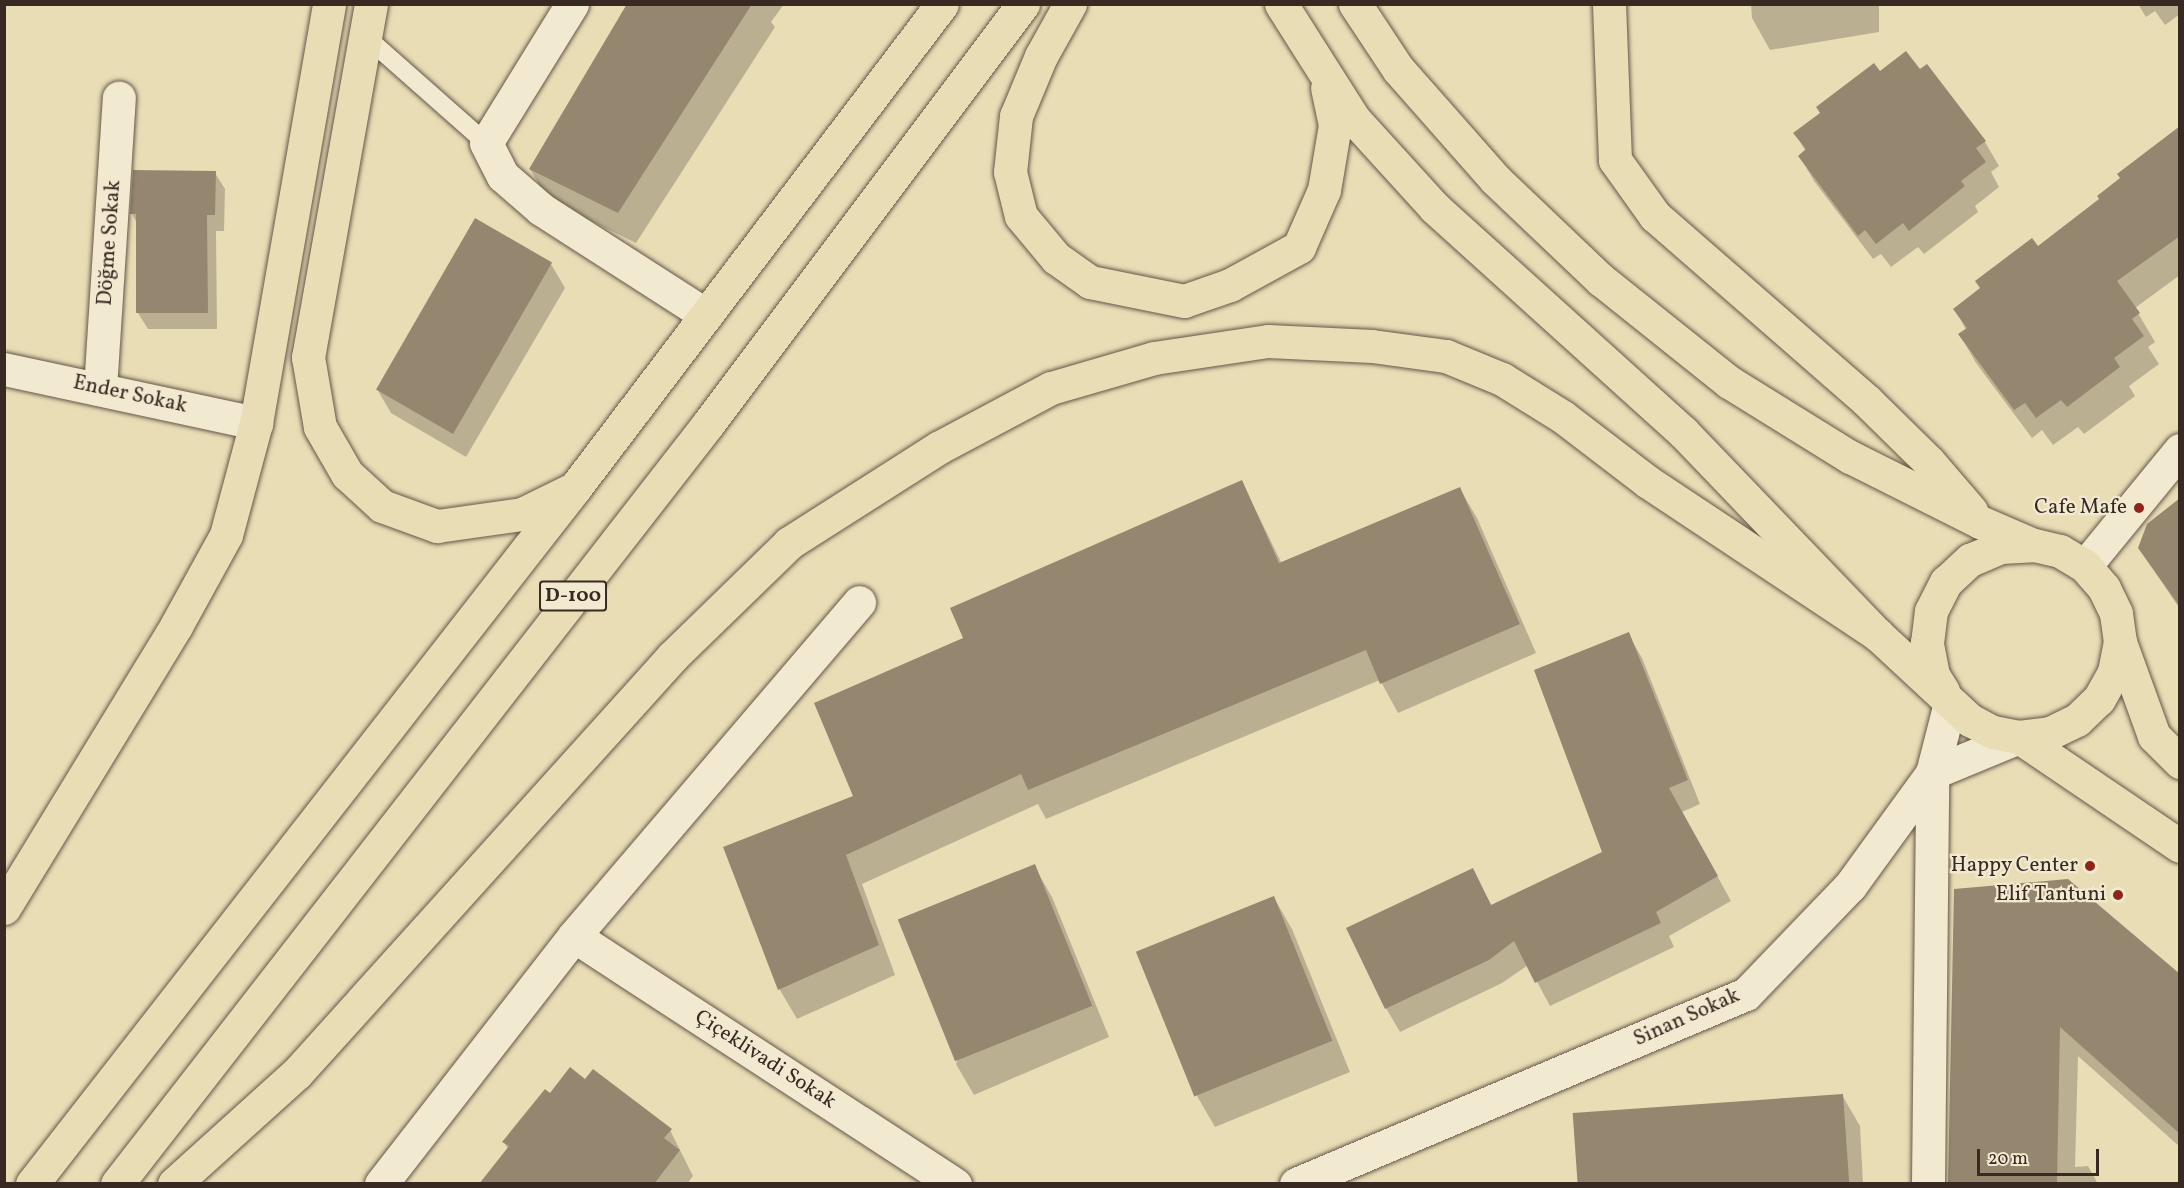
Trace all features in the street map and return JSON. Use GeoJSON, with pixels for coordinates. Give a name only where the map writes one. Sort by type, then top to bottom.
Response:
{"type":"FeatureCollection","features":[{"type":"Feature","properties":{"kind":"main road"},"geometry":{"type":"LineString","coordinates":[[4,908],[176,626],[226,535],[256,423],[329,4]]}},
{"type":"Feature","properties":{"kind":"main road"},"geometry":{"type":"LineString","coordinates":[[371,4],[308,357],[320,427],[347,474],[382,506],[436,526],[522,514],[575,488]]}},
{"type":"Feature","properties":{"kind":"main road","name":"D-100"},"geometry":{"type":"LineString","coordinates":[[32,1184],[575,488],[942,4]]}},
{"type":"Feature","properties":{"kind":"main road","name":"D-100"},"geometry":{"type":"LineString","coordinates":[[117,1184],[708,424],[1023,4]]}},
{"type":"Feature","properties":{"kind":"main road"},"geometry":{"type":"LineString","coordinates":[[1070,4],[1041,56],[1016,116],[1010,172],[1021,216],[1056,258],[1090,282],[1128,292],[1184,301],[1230,285],[1299,247],[1324,190],[1335,125],[1324,74]]}},
{"type":"Feature","properties":{"kind":"main road"},"geometry":{"type":"LineString","coordinates":[[1281,4],[1354,119],[1435,208],[1683,432],[1877,634],[1970,720],[1993,732],[2019,737],[2049,733],[2077,720],[2099,699],[2114,672],[2120,642]]}},
{"type":"Feature","properties":{"kind":"main road"},"geometry":{"type":"LineString","coordinates":[[1355,4],[1398,69],[1480,162],[1601,280],[1729,382],[1850,457],[1980,522],[2032,545],[2060,551],[2085,566],[2104,588],[2116,613],[2120,642],[2154,736],[2180,762]]}},
{"type":"Feature","properties":{"kind":"main road"},"geometry":{"type":"LineString","coordinates":[[1609,4],[1615,160],[1641,197],[1655,216],[1866,400],[1929,462],[1980,522]]}},
{"type":"Feature","properties":{"kind":"main road"},"geometry":{"type":"LineString","coordinates":[[174,1184],[297,1073],[673,656],[789,543],[938,448],[1051,388],[1154,358],[1268,342],[1372,346],[1446,356],[1502,379],[1563,417],[1648,482],[1877,634]]}},
{"type":"Feature","properties":{"kind":"main road"},"geometry":{"type":"LineString","coordinates":[[1950,703],[1933,675],[1927,643],[1932,611],[1946,582],[1970,560],[2000,547],[2032,545]]}},
{"type":"Feature","properties":{"kind":"main road"},"geometry":{"type":"LineString","coordinates":[[2019,737],[2180,846]]}},
{"type":"Feature","properties":{"kind":"street"},"geometry":{"type":"LineString","coordinates":[[572,4],[486,143],[502,176],[541,209],[706,315]]}},
{"type":"Feature","properties":{"kind":"street","name":"Döğme Sokak"},"geometry":{"type":"LineString","coordinates":[[100,388],[119,98]]}},
{"type":"Feature","properties":{"kind":"street","name":"Ender Sokak"},"geometry":{"type":"LineString","coordinates":[[4,369],[256,423]]}},
{"type":"Feature","properties":{"kind":"street"},"geometry":{"type":"LineString","coordinates":[[2085,566],[2180,450]]}},
{"type":"Feature","properties":{"kind":"street"},"geometry":{"type":"LineString","coordinates":[[381,1184],[574,936],[859,602]]}},
{"type":"Feature","properties":{"kind":"street","name":"Sinan Sokak"},"geometry":{"type":"LineString","coordinates":[[1296,1184],[1746,994],[1850,886],[1932,773],[1950,703]]}},
{"type":"Feature","properties":{"kind":"street"},"geometry":{"type":"LineString","coordinates":[[1928,1184],[1932,773],[2019,737]]}},
{"type":"Feature","properties":{"kind":"street","name":"Çiçeklivadi Sokak"},"geometry":{"type":"LineString","coordinates":[[574,936],[955,1184]]}},
{"type":"Feature","properties":{"kind":"lane"},"geometry":{"type":"LineString","coordinates":[[365,36],[486,143]]}},
{"type":"Feature","properties":{"kind":"building"},"geometry":{"type":"Polygon","coordinates":[[[627,4],[752,4],[618,213],[529,169],[627,4]]]}},
{"type":"Feature","properties":{"kind":"building"},"geometry":{"type":"Polygon","coordinates":[[[1906,51],[1920,69],[1927,64],[1986,141],[1976,148],[1986,162],[1961,181],[1965,186],[1909,231],[1903,223],[1876,244],[1865,230],[1858,236],[1798,156],[1806,149],[1793,133],[1820,113],[1816,107],[1874,63],[1880,71],[1906,51]]]}},
{"type":"Feature","properties":{"kind":"building"},"geometry":{"type":"Polygon","coordinates":[[[2180,126],[2180,236],[2117,281],[2140,313],[2132,319],[2144,336],[2114,358],[2120,367],[2067,407],[2061,400],[2036,418],[2025,403],[2014,410],[1958,334],[1967,328],[1953,309],[1980,288],[1975,281],[2032,238],[2038,246],[2099,199],[2097,196],[2120,178],[2117,174],[2180,126]]]}},
{"type":"Feature","properties":{"kind":"building"},"geometry":{"type":"Polygon","coordinates":[[[133,170],[216,171],[215,215],[207,215],[208,313],[136,313],[136,214],[130,214],[133,170]]]}},
{"type":"Feature","properties":{"kind":"building"},"geometry":{"type":"Polygon","coordinates":[[[475,218],[552,262],[453,434],[376,389],[475,218]]]}},
{"type":"Feature","properties":{"kind":"building"},"geometry":{"type":"Polygon","coordinates":[[[1242,480],[1279,563],[1460,487],[1520,624],[1380,684],[1366,650],[1028,790],[1021,774],[846,855],[879,945],[778,990],[723,847],[853,796],[814,703],[963,638],[950,608],[1242,480]]]}},
{"type":"Feature","properties":{"kind":"building"},"geometry":{"type":"Polygon","coordinates":[[[2180,498],[2180,607],[2138,548],[2147,524],[2180,498]]]}},
{"type":"Feature","properties":{"kind":"building"},"geometry":{"type":"Polygon","coordinates":[[[1629,632],[1688,780],[1669,788],[1718,876],[1656,912],[1661,923],[1535,983],[1514,941],[1489,960],[1385,1009],[1346,928],[1473,868],[1491,905],[1602,852],[1534,670],[1629,632]]]}},
{"type":"Feature","properties":{"kind":"building"},"geometry":{"type":"Polygon","coordinates":[[[1035,864],[1092,1006],[955,1061],[898,919],[1035,864]]]}},
{"type":"Feature","properties":{"kind":"building"},"geometry":{"type":"Polygon","coordinates":[[[2068,879],[2180,974],[2180,1134],[2060,1027],[2057,1184],[1948,1184],[1954,889],[2068,879]]]}},
{"type":"Feature","properties":{"kind":"building"},"geometry":{"type":"Polygon","coordinates":[[[1274,896],[1332,1041],[1194,1096],[1136,952],[1274,896]]]}},
{"type":"Feature","properties":{"kind":"building"},"geometry":{"type":"Polygon","coordinates":[[[570,1067],[585,1079],[593,1069],[672,1129],[664,1138],[680,1150],[654,1184],[479,1184],[509,1146],[502,1142],[545,1089],[550,1093],[570,1067]]]}},
{"type":"Feature","properties":{"kind":"building"},"geometry":{"type":"Polygon","coordinates":[[[1843,1094],[1849,1184],[1578,1184],[1573,1113],[1843,1094]]]}},
{"type":"Feature","properties":{"kind":"place","name":"Cafe Mafe"},"geometry":{"type":"Point","coordinates":[2139,508]}},
{"type":"Feature","properties":{"kind":"place","name":"Happy Center"},"geometry":{"type":"Point","coordinates":[2090,866]}},
{"type":"Feature","properties":{"kind":"place","name":"Elif Tantuni"},"geometry":{"type":"Point","coordinates":[2118,895]}}]}
